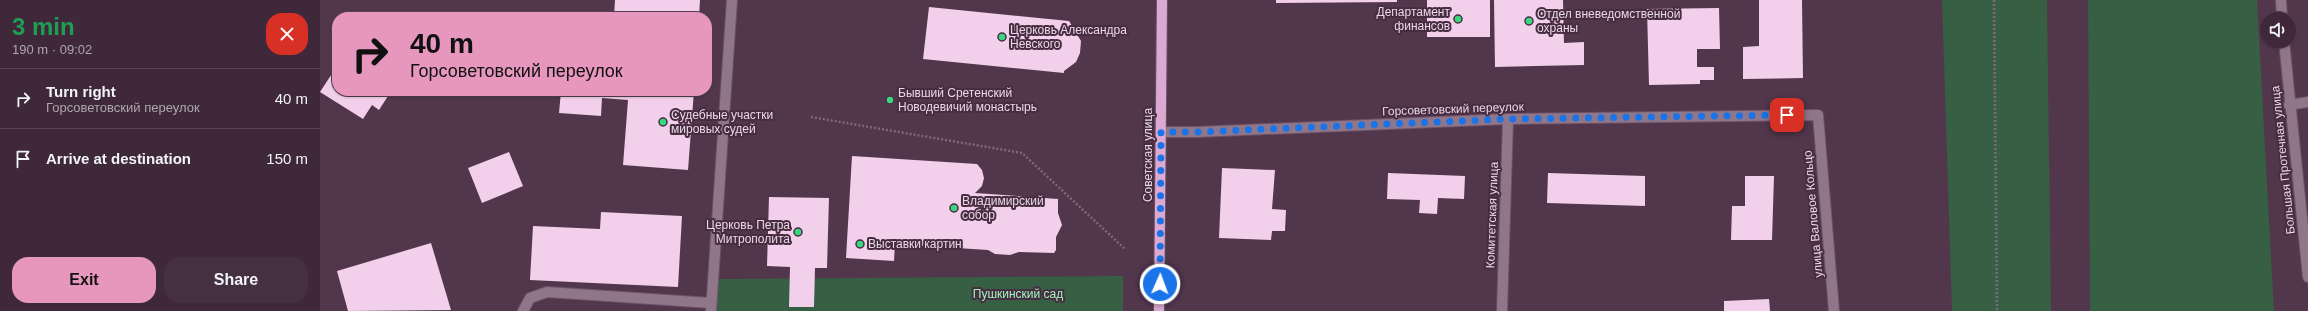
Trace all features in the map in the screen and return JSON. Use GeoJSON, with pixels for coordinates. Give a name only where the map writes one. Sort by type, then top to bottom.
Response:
{"type":"FeatureCollection","features":[{"type":"Feature","properties":{"kind":"main road","name":"Советская улица"},"geometry":{"type":"LineString","coordinates":[[1159,311],[1162,0]]}},
{"type":"Feature","properties":{"kind":"street"},"geometry":{"type":"LineString","coordinates":[[523,311],[530,298],[547,292],[711,307],[732,0]]}},
{"type":"Feature","properties":{"kind":"street"},"geometry":{"type":"LineString","coordinates":[[2280,0],[2281,12]]}},
{"type":"Feature","properties":{"kind":"street","name":"Большая Протечная улица"},"geometry":{"type":"LineString","coordinates":[[2285,48],[2289,105],[2308,277]]}},
{"type":"Feature","properties":{"kind":"street"},"geometry":{"type":"LineString","coordinates":[[2289,105],[2308,102]]}},
{"type":"Feature","properties":{"kind":"street","name":"Горсоветовский переулок"},"geometry":{"type":"LineString","coordinates":[[1161,132],[1197,132],[1508,119],[1818,115]]}},
{"type":"Feature","properties":{"kind":"street","name":"улица Валовое Кольцо"},"geometry":{"type":"LineString","coordinates":[[1818,115],[1834,311]]}},
{"type":"Feature","properties":{"kind":"street","name":"Комитетская улица"},"geometry":{"type":"LineString","coordinates":[[1502,311],[1508,119]]}},
{"type":"Feature","properties":{"kind":"path"},"geometry":{"type":"LineString","coordinates":[[1994,0],[1997,311]]}},
{"type":"Feature","properties":{"kind":"path"},"geometry":{"type":"LineString","coordinates":[[811,117],[1022,153],[1125,249]]}},
{"type":"Feature","properties":{"kind":"green space"},"geometry":{"type":"Polygon","coordinates":[[[1942,0],[2047,0],[2051,311],[1952,311],[1942,0]]]}},
{"type":"Feature","properties":{"kind":"green space"},"geometry":{"type":"Polygon","coordinates":[[[2088,0],[2257,0],[2274,311],[2090,311],[2088,0]]]}},
{"type":"Feature","properties":{"kind":"green space","name":"Пушкинский сад"},"geometry":{"type":"Polygon","coordinates":[[[1123,276],[1123,311],[713,311],[715,279],[1123,276]]]}},
{"type":"Feature","properties":{"kind":"building"},"geometry":{"type":"Polygon","coordinates":[[[615,0],[700,0],[699,12],[614,12],[615,0]]]}},
{"type":"Feature","properties":{"kind":"building"},"geometry":{"type":"Polygon","coordinates":[[[1276,0],[1397,0],[1397,2],[1276,3],[1276,0]]]}},
{"type":"Feature","properties":{"kind":"building","name":"Департамент финансов"},"geometry":{"type":"Polygon","coordinates":[[[1427,0],[1490,0],[1490,37],[1427,37],[1427,0]]]}},
{"type":"Feature","properties":{"kind":"building","name":"Отдел вневедомственной охраны"},"geometry":{"type":"Polygon","coordinates":[[[1494,0],[1563,0],[1564,43],[1584,42],[1584,65],[1495,67],[1494,0]]]}},
{"type":"Feature","properties":{"kind":"building"},"geometry":{"type":"Polygon","coordinates":[[[1759,0],[1802,0],[1803,78],[1743,79],[1743,47],[1759,46],[1759,0]]]}},
{"type":"Feature","properties":{"kind":"building","name":"Церковь Александра Невского"},"geometry":{"type":"Polygon","coordinates":[[[929,7],[1069,21],[1081,41],[1080,53],[1076,62],[1064,71],[1064,73],[923,59],[929,7]]]}},
{"type":"Feature","properties":{"kind":"building"},"geometry":{"type":"Polygon","coordinates":[[[1719,8],[1720,49],[1697,49],[1697,67],[1714,67],[1714,80],[1700,80],[1700,84],[1649,85],[1647,9],[1719,8]]]}},
{"type":"Feature","properties":{"kind":"building"},"geometry":{"type":"Polygon","coordinates":[[[332,74],[332,96],[388,96],[379,110],[372,105],[363,119],[320,92],[332,74]]]}},
{"type":"Feature","properties":{"kind":"building"},"geometry":{"type":"Polygon","coordinates":[[[561,96],[694,96],[688,170],[623,165],[628,100],[602,98],[601,116],[559,113],[561,96]]]}},
{"type":"Feature","properties":{"kind":"building"},"geometry":{"type":"Polygon","coordinates":[[[509,152],[523,186],[482,203],[468,168],[509,152]]]}},
{"type":"Feature","properties":{"kind":"building","name":"Владимирский собор"},"geometry":{"type":"Polygon","coordinates":[[[852,156],[977,164],[982,170],[984,178],[982,186],[975,193],[1058,199],[1058,213],[1062,225],[1056,237],[1056,250],[1054,253],[1019,252],[1010,255],[995,254],[988,250],[895,244],[894,261],[846,258],[852,156]]]}},
{"type":"Feature","properties":{"kind":"building"},"geometry":{"type":"Polygon","coordinates":[[[1222,168],[1275,170],[1272,209],[1286,210],[1285,231],[1272,231],[1271,240],[1219,238],[1222,168]]]}},
{"type":"Feature","properties":{"kind":"building"},"geometry":{"type":"Polygon","coordinates":[[[1388,173],[1465,176],[1464,199],[1438,198],[1437,214],[1419,213],[1420,200],[1387,199],[1388,173]]]}},
{"type":"Feature","properties":{"kind":"building"},"geometry":{"type":"Polygon","coordinates":[[[1548,173],[1645,176],[1645,206],[1547,203],[1548,173]]]}},
{"type":"Feature","properties":{"kind":"building"},"geometry":{"type":"Polygon","coordinates":[[[1745,176],[1774,176],[1772,240],[1731,240],[1732,206],[1745,206],[1745,176]]]}},
{"type":"Feature","properties":{"kind":"building","name":"Церковь Петра Митрополита"},"geometry":{"type":"Polygon","coordinates":[[[769,197],[829,198],[827,268],[815,268],[814,307],[789,307],[790,267],[767,266],[769,197]]]}},
{"type":"Feature","properties":{"kind":"building"},"geometry":{"type":"Polygon","coordinates":[[[601,212],[682,216],[678,287],[530,280],[533,226],[600,229],[601,212]]]}},
{"type":"Feature","properties":{"kind":"building"},"geometry":{"type":"Polygon","coordinates":[[[431,243],[451,310],[348,311],[337,271],[431,243]]]}},
{"type":"Feature","properties":{"kind":"building"},"geometry":{"type":"Polygon","coordinates":[[[1769,299],[1770,311],[1724,311],[1724,301],[1769,299]]]}},
{"type":"Feature","properties":{"kind":"place","name":"Департамент финансов"},"geometry":{"type":"Point","coordinates":[1458,19]}},
{"type":"Feature","properties":{"kind":"place","name":"Отдел вневедомственной охраны"},"geometry":{"type":"Point","coordinates":[1529,21]}},
{"type":"Feature","properties":{"kind":"place","name":"Церковь Александра Невского"},"geometry":{"type":"Point","coordinates":[1002,37]}},
{"type":"Feature","properties":{"kind":"place","name":"Бывший Сретенский Новодевичий монастырь"},"geometry":{"type":"Point","coordinates":[890,100]}},
{"type":"Feature","properties":{"kind":"place","name":"Судебные участки мировых судей"},"geometry":{"type":"Point","coordinates":[663,122]}},
{"type":"Feature","properties":{"kind":"place","name":"Владимирский собор"},"geometry":{"type":"Point","coordinates":[954,208]}},
{"type":"Feature","properties":{"kind":"place","name":"Церковь Петра Митрополита"},"geometry":{"type":"Point","coordinates":[798,232]}},
{"type":"Feature","properties":{"kind":"place","name":"Выставки картин"},"geometry":{"type":"Point","coordinates":[860,244]}},
{"type":"Feature","properties":{"kind":"route"},"geometry":{"type":"LineString","coordinates":[[1160,284],[1161,132],[1197,132],[1508,119],[1787,115]]}}]}
